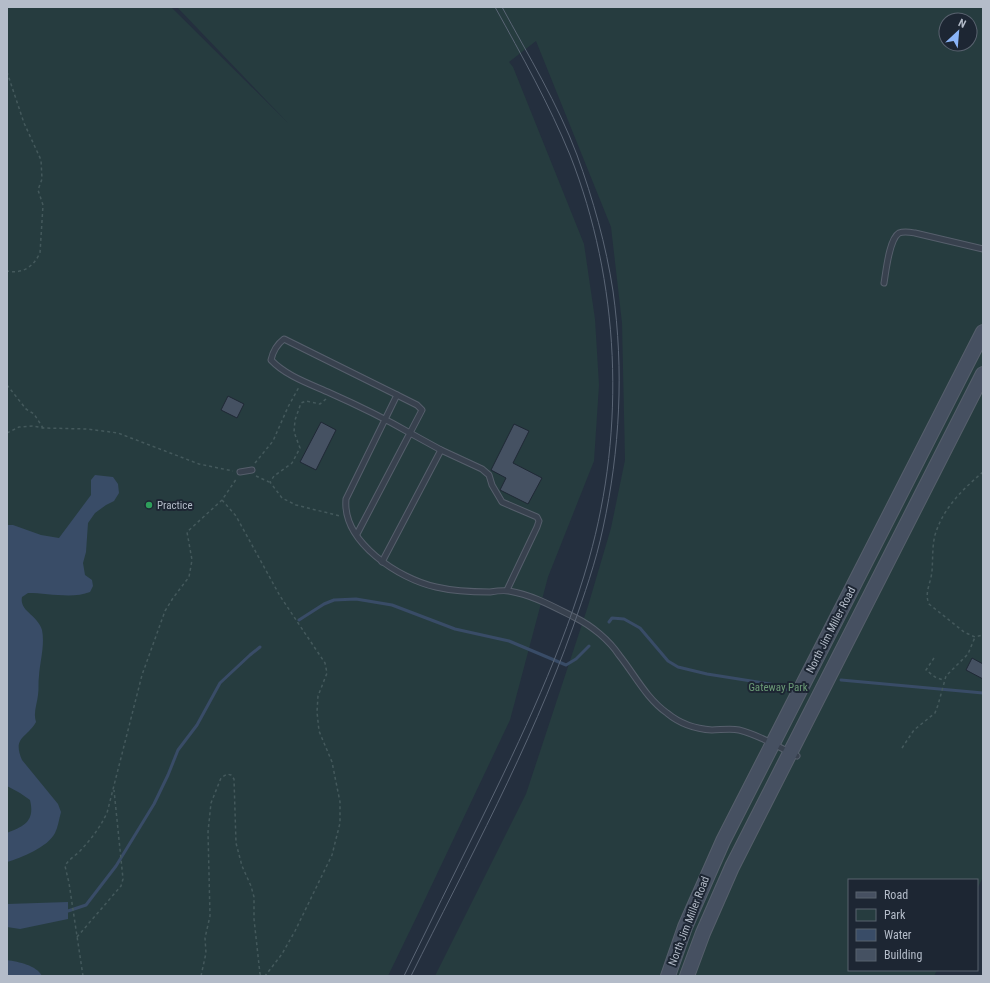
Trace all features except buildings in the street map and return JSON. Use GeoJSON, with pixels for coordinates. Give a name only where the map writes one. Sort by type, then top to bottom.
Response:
{"type":"FeatureCollection","features":[{"type":"Feature","properties":{"kind":"main road","name":"North Jim Miller Road"},"geometry":{"type":"LineString","coordinates":[[668,976],[685,927],[704,882],[772,744],[983,332]]}},
{"type":"Feature","properties":{"kind":"main road","name":"North Jim Miller Road"},"geometry":{"type":"LineString","coordinates":[[687,976],[703,933],[732,867],[793,754],[983,374]]}},
{"type":"Feature","properties":{"kind":"main road"},"geometry":{"type":"LineString","coordinates":[[934,427],[952,435]]}},
{"type":"Feature","properties":{"kind":"lane"},"geometry":{"type":"LineString","coordinates":[[884,283],[892,243],[900,232],[915,233],[983,249]]}},
{"type":"Feature","properties":{"kind":"lane"},"geometry":{"type":"LineString","coordinates":[[357,534],[410,433],[422,410],[417,404],[284,339],[278,343],[273,350],[271,360],[277,367],[304,381],[386,418],[410,433],[482,469],[489,474],[492,485],[502,502],[537,517],[539,521],[537,527],[507,590]]}},
{"type":"Feature","properties":{"kind":"lane"},"geometry":{"type":"LineString","coordinates":[[397,395],[346,499],[345,509],[347,517],[357,534],[382,562],[420,583],[437,588],[484,591],[507,590],[532,597],[550,605],[583,622],[600,635],[618,653],[655,703],[668,714],[681,722],[696,728],[711,730],[737,729],[752,734],[793,754]]}},
{"type":"Feature","properties":{"kind":"lane"},"geometry":{"type":"LineString","coordinates":[[382,562],[442,450]]}},
{"type":"Feature","properties":{"kind":"lane"},"geometry":{"type":"LineString","coordinates":[[240,472],[252,470]]}},
{"type":"Feature","properties":{"kind":"path"},"geometry":{"type":"LineString","coordinates":[[7,72],[24,123],[41,160],[42,179],[38,190],[43,205],[40,253],[31,266],[24,271],[7,271]]}},
{"type":"Feature","properties":{"kind":"path"},"geometry":{"type":"LineString","coordinates":[[304,381],[288,407],[273,441],[258,459],[252,470],[254,474],[270,482],[282,498],[296,505],[347,517]]}},
{"type":"Feature","properties":{"kind":"path"},"geometry":{"type":"LineString","coordinates":[[7,385],[26,409],[34,414],[44,428]]}},
{"type":"Feature","properties":{"kind":"path"},"geometry":{"type":"LineString","coordinates":[[270,482],[274,476],[292,463],[300,448],[294,432],[295,420],[301,403],[306,401],[320,404],[325,401],[329,392]]}},
{"type":"Feature","properties":{"kind":"path"},"geometry":{"type":"LineString","coordinates":[[7,433],[20,427],[33,426],[44,428],[87,429],[118,433],[199,464],[240,472],[222,500],[187,532],[192,560],[189,577],[172,598],[165,611],[142,675],[107,813],[99,829],[79,852],[67,862],[65,866],[83,976]]}},
{"type":"Feature","properties":{"kind":"path"},"geometry":{"type":"LineString","coordinates":[[975,638],[964,632],[929,604],[927,599],[927,591],[932,572],[935,535],[940,522],[958,494],[983,472]]}},
{"type":"Feature","properties":{"kind":"path"},"geometry":{"type":"LineString","coordinates":[[201,976],[206,953],[205,938],[210,916],[208,832],[211,803],[221,778],[227,774],[231,775],[234,779],[236,844],[242,866],[254,897],[254,919],[258,965],[260,974],[264,976],[282,954],[295,931],[332,855],[340,822],[340,802],[332,762],[319,731],[316,712],[318,696],[327,673],[325,663],[280,596],[236,516],[222,500]]}},
{"type":"Feature","properties":{"kind":"path"},"geometry":{"type":"LineString","coordinates":[[902,748],[914,730],[934,713],[944,680],[948,673],[968,654],[975,638],[983,635]]}},
{"type":"Feature","properties":{"kind":"path"},"geometry":{"type":"LineString","coordinates":[[934,658],[926,670],[935,677],[944,680]]}},
{"type":"Feature","properties":{"kind":"path"},"geometry":{"type":"LineString","coordinates":[[77,937],[121,886],[123,879],[114,788]]}},
{"type":"Feature","properties":{"kind":"green space","name":"Gateway Park"},"geometry":{"type":"Polygon","coordinates":[[[7,7],[171,7],[288,123],[177,7],[983,7],[983,877],[978,887],[978,879],[848,879],[848,971],[936,971],[934,976],[435,976],[526,794],[588,606],[611,528],[625,460],[622,323],[611,227],[536,41],[509,62],[513,67],[584,244],[595,319],[599,385],[594,461],[548,577],[510,720],[388,976],[7,976],[7,7]]]}},
{"type":"Feature","properties":{"kind":"water"},"geometry":{"type":"Polygon","coordinates":[[[95,475],[113,477],[118,484],[119,493],[114,501],[95,513],[88,523],[86,552],[83,563],[85,575],[92,580],[93,586],[90,592],[76,595],[28,593],[22,597],[23,606],[40,625],[43,641],[35,712],[36,722],[22,738],[19,752],[22,760],[58,804],[61,812],[55,833],[47,843],[26,855],[7,862],[7,833],[19,828],[27,822],[30,818],[31,807],[30,800],[7,786],[7,525],[13,525],[41,535],[59,538],[91,495],[91,480],[95,475]]]}},
{"type":"Feature","properties":{"kind":"water"},"geometry":{"type":"Polygon","coordinates":[[[68,902],[68,919],[20,929],[7,927],[7,904],[68,902]]]}},
{"type":"Feature","properties":{"kind":"water"},"geometry":{"type":"Polygon","coordinates":[[[7,960],[22,963],[36,969],[42,976],[7,976],[7,960]]]}},
{"type":"Feature","properties":{"kind":"waterway"},"geometry":{"type":"LineString","coordinates":[[299,620],[324,604],[334,600],[356,599],[392,605],[455,629],[509,641],[566,665],[576,659],[589,646]]}},
{"type":"Feature","properties":{"kind":"waterway"},"geometry":{"type":"LineString","coordinates":[[609,622],[612,618],[624,619],[640,628],[668,661],[678,667],[707,674],[770,684],[789,690]]}},
{"type":"Feature","properties":{"kind":"waterway"},"geometry":{"type":"LineString","coordinates":[[68,911],[86,905],[116,866],[154,804],[178,750],[197,725],[220,683],[260,647]]}},
{"type":"Feature","properties":{"kind":"waterway"},"geometry":{"type":"LineString","coordinates":[[841,680],[983,693]]}},
{"type":"Feature","properties":{"kind":"tram line"},"geometry":{"type":"LineString","coordinates":[[404,976],[511,758],[554,660],[579,593],[589,559],[601,509],[609,458],[612,407],[612,356],[608,304],[599,253],[587,203],[562,136],[525,62],[495,7]]}},
{"type":"Feature","properties":{"kind":"tram line"},"geometry":{"type":"LineString","coordinates":[[411,976],[518,760],[556,672],[590,578],[597,553],[609,499],[617,440],[619,380],[616,321],[613,291],[607,257],[594,205],[577,155],[561,117],[502,7]]}},
{"type":"Feature","properties":{"kind":"place","name":"Practice"},"geometry":{"type":"Point","coordinates":[149,505]}}]}
